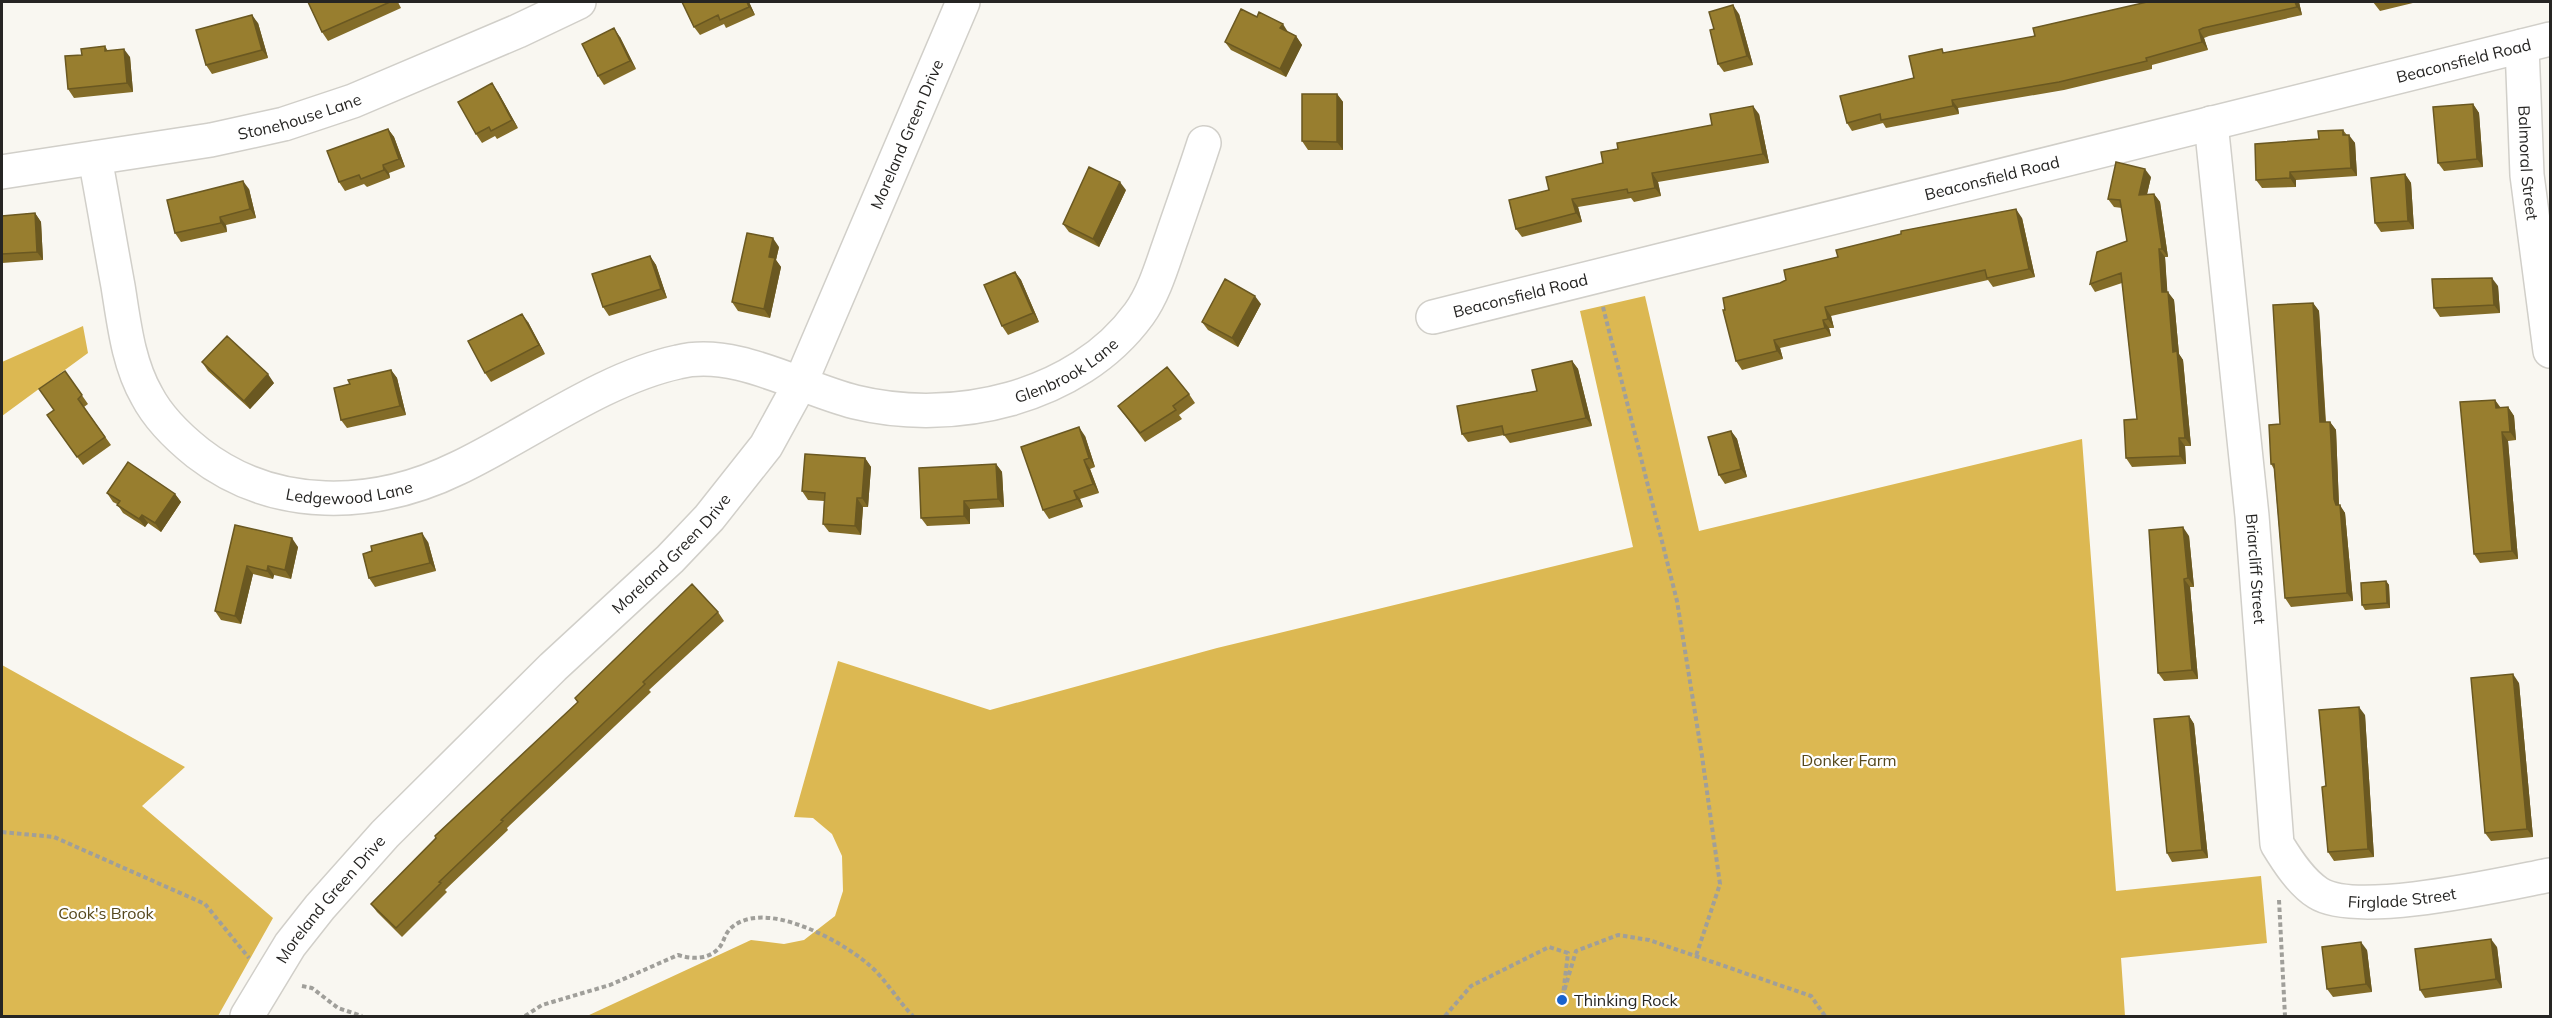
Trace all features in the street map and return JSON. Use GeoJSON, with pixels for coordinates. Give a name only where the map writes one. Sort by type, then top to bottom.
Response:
{"type":"FeatureCollection","features":[{"type":"Feature","properties":{"kind":"street","name":"Stonehouse Lane"},"geometry":{"type":"LineString","coordinates":[[2,172],[235,135],[309,116],[464,54],[579,2]]}},
{"type":"Feature","properties":{"kind":"street","name":"Moreland Green Drive"},"geometry":{"type":"LineString","coordinates":[[247,1017],[267,980],[320,907],[385,834],[554,667],[670,559],[709,518],[766,446],[800,384],[963,2]]}},
{"type":"Feature","properties":{"kind":"street","name":"Beaconsfield Road"},"geometry":{"type":"LineString","coordinates":[[1433,317],[2536,42]]}},
{"type":"Feature","properties":{"kind":"street","name":"Balmoral Street"},"geometry":{"type":"LineString","coordinates":[[2536,42],[2527,175],[2550,351]]}},
{"type":"Feature","properties":{"kind":"street","name":"Briarcliff Street"},"geometry":{"type":"LineString","coordinates":[[2211,123],[2252,516],[2277,844]]}},
{"type":"Feature","properties":{"kind":"street","name":"Glenbrook Lane"},"geometry":{"type":"LineString","coordinates":[[800,384],[854,402],[921,410],[986,405],[1047,387],[1080,367],[1112,342],[1139,313],[1159,275],[1204,143]]}},
{"type":"Feature","properties":{"kind":"street","name":"Ledgewood Lane"},"geometry":{"type":"LineString","coordinates":[[95,158],[127,341],[146,395],[173,432],[208,460],[247,483],[273,492],[328,500],[397,489],[452,471],[632,375],[683,360],[737,363],[800,384]]}},
{"type":"Feature","properties":{"kind":"street","name":"Firglade Street"},"geometry":{"type":"LineString","coordinates":[[2277,844],[2292,868],[2319,894],[2353,902],[2419,899],[2550,875]]}},
{"type":"Feature","properties":{"kind":"path"},"geometry":{"type":"LineString","coordinates":[[1596,277],[1677,601],[1702,756],[1720,884],[1696,956]]}},
{"type":"Feature","properties":{"kind":"path"},"geometry":{"type":"LineString","coordinates":[[2,832],[54,837],[205,904],[267,980],[312,988],[338,1008],[362,1017]]}},
{"type":"Feature","properties":{"kind":"path"},"geometry":{"type":"LineString","coordinates":[[2279,890],[2285,1017]]}},
{"type":"Feature","properties":{"kind":"path"},"geometry":{"type":"LineString","coordinates":[[525,1017],[542,1005],[610,985],[678,955],[692,960],[707,956],[718,950],[729,930],[740,923],[780,919],[816,930],[868,964],[913,1017]]}},
{"type":"Feature","properties":{"kind":"path"},"geometry":{"type":"LineString","coordinates":[[1445,1017],[1471,986],[1549,947],[1568,953],[1563,995],[1576,951],[1617,936],[1649,940],[1811,996],[1825,1017]]}},
{"type":"Feature","properties":{"kind":"green space","name":"Donker Farm"},"geometry":{"type":"Polygon","coordinates":[[[1645,296],[1699,531],[2082,439],[2116,891],[2261,876],[2267,943],[2121,958],[2125,1016],[587,1016],[751,940],[784,944],[804,940],[835,916],[843,891],[842,856],[832,834],[813,818],[794,817],[838,661],[990,710],[1217,648],[1633,547],[1580,311],[1645,296]]]}},
{"type":"Feature","properties":{"kind":"green space"},"geometry":{"type":"Polygon","coordinates":[[[83,326],[88,353],[2,416],[2,362],[83,326]]]}},
{"type":"Feature","properties":{"kind":"green space","name":"Cook's Brook"},"geometry":{"type":"Polygon","coordinates":[[[2,665],[185,767],[142,806],[273,918],[218,1016],[2,1016],[2,665]]]}},
{"type":"Feature","properties":{"kind":"building"},"geometry":{"type":"Polygon","coordinates":[[[308,2],[390,2],[322,32],[308,2]]]}},
{"type":"Feature","properties":{"kind":"building"},"geometry":{"type":"Polygon","coordinates":[[[682,2],[747,2],[749,7],[720,20],[718,15],[694,27],[682,2]]]}},
{"type":"Feature","properties":{"kind":"building"},"geometry":{"type":"Polygon","coordinates":[[[2147,2],[2295,2],[2297,7],[2203,28],[2199,30],[2202,42],[2146,58],[2147,61],[2059,82],[1952,100],[1953,106],[1881,120],[1880,114],[1847,123],[1840,96],[1914,78],[1909,56],[1942,49],[1943,53],[2035,36],[2033,28],[2147,2]]]}},
{"type":"Feature","properties":{"kind":"building"},"geometry":{"type":"Polygon","coordinates":[[[1733,5],[1747,56],[1718,64],[1710,30],[1714,29],[1709,12],[1733,5]]]}},
{"type":"Feature","properties":{"kind":"building"},"geometry":{"type":"Polygon","coordinates":[[[1241,9],[1257,17],[1259,12],[1283,24],[1280,28],[1296,36],[1280,69],[1225,42],[1241,9]]]}},
{"type":"Feature","properties":{"kind":"building"},"geometry":{"type":"Polygon","coordinates":[[[252,15],[262,50],[206,65],[196,30],[252,15]]]}},
{"type":"Feature","properties":{"kind":"building"},"geometry":{"type":"Polygon","coordinates":[[[614,28],[630,61],[598,76],[582,44],[614,28]]]}},
{"type":"Feature","properties":{"kind":"building"},"geometry":{"type":"Polygon","coordinates":[[[105,46],[105,51],[124,49],[127,83],[68,89],[65,56],[82,55],[81,49],[105,46]]]}},
{"type":"Feature","properties":{"kind":"building"},"geometry":{"type":"Polygon","coordinates":[[[492,83],[512,120],[491,131],[489,127],[476,134],[458,102],[492,83]]]}},
{"type":"Feature","properties":{"kind":"building"},"geometry":{"type":"Polygon","coordinates":[[[1302,94],[1337,94],[1337,142],[1302,141],[1302,94]]]}},
{"type":"Feature","properties":{"kind":"building"},"geometry":{"type":"Polygon","coordinates":[[[2473,104],[2477,159],[2438,163],[2433,107],[2473,104]]]}},
{"type":"Feature","properties":{"kind":"building"},"geometry":{"type":"Polygon","coordinates":[[[1753,106],[1763,154],[1652,173],[1655,188],[1628,193],[1627,189],[1572,199],[1576,213],[1516,229],[1509,200],[1549,190],[1546,177],[1603,163],[1601,152],[1618,149],[1617,143],[1712,125],[1710,114],[1753,106]]]}},
{"type":"Feature","properties":{"kind":"building"},"geometry":{"type":"Polygon","coordinates":[[[388,129],[399,159],[383,165],[384,170],[361,179],[359,175],[339,182],[327,151],[388,129]]]}},
{"type":"Feature","properties":{"kind":"building"},"geometry":{"type":"Polygon","coordinates":[[[2343,130],[2343,135],[2349,135],[2351,168],[2290,172],[2290,178],[2256,180],[2255,144],[2319,139],[2318,131],[2343,130]]]}},
{"type":"Feature","properties":{"kind":"building"},"geometry":{"type":"Polygon","coordinates":[[[2116,162],[2145,169],[2139,195],[2154,194],[2162,249],[2159,249],[2162,292],[2168,292],[2173,352],[2177,351],[2185,438],[2179,438],[2180,456],[2126,458],[2124,420],[2137,419],[2121,273],[2090,284],[2097,252],[2127,241],[2120,200],[2108,199],[2116,162]]]}},
{"type":"Feature","properties":{"kind":"building"},"geometry":{"type":"Polygon","coordinates":[[[1089,167],[1120,182],[1093,239],[1063,224],[1089,167]]]}},
{"type":"Feature","properties":{"kind":"building"},"geometry":{"type":"Polygon","coordinates":[[[2405,174],[2408,221],[2375,223],[2371,178],[2405,174]]]}},
{"type":"Feature","properties":{"kind":"building"},"geometry":{"type":"Polygon","coordinates":[[[243,181],[250,209],[220,217],[221,223],[175,233],[167,200],[243,181]]]}},
{"type":"Feature","properties":{"kind":"building"},"geometry":{"type":"Polygon","coordinates":[[[2016,209],[2029,269],[1987,278],[1985,270],[1825,307],[1828,319],[1823,320],[1825,328],[1774,340],[1777,351],[1736,361],[1723,310],[1725,310],[1723,298],[1780,283],[1786,280],[1784,270],[1838,257],[1836,250],[1901,234],[1901,231],[2016,209]]]}},
{"type":"Feature","properties":{"kind":"building"},"geometry":{"type":"Polygon","coordinates":[[[35,213],[37,252],[2,254],[2,216],[35,213]]]}},
{"type":"Feature","properties":{"kind":"building"},"geometry":{"type":"Polygon","coordinates":[[[747,233],[773,238],[769,257],[775,258],[764,309],[732,302],[747,233]]]}},
{"type":"Feature","properties":{"kind":"building"},"geometry":{"type":"Polygon","coordinates":[[[650,256],[661,289],[603,307],[592,274],[650,256]]]}},
{"type":"Feature","properties":{"kind":"building"},"geometry":{"type":"Polygon","coordinates":[[[1015,272],[1033,313],[1002,326],[984,285],[1015,272]]]}},
{"type":"Feature","properties":{"kind":"building"},"geometry":{"type":"Polygon","coordinates":[[[2492,278],[2494,305],[2434,308],[2432,279],[2492,278]]]}},
{"type":"Feature","properties":{"kind":"building"},"geometry":{"type":"Polygon","coordinates":[[[1225,279],[1255,296],[1232,338],[1202,322],[1225,279]]]}},
{"type":"Feature","properties":{"kind":"building"},"geometry":{"type":"Polygon","coordinates":[[[2313,303],[2320,422],[2330,422],[2334,499],[2336,505],[2340,505],[2347,593],[2285,598],[2269,425],[2280,424],[2273,305],[2313,303]]]}},
{"type":"Feature","properties":{"kind":"building"},"geometry":{"type":"Polygon","coordinates":[[[522,314],[539,345],[485,373],[468,341],[522,314]]]}},
{"type":"Feature","properties":{"kind":"building"},"geometry":{"type":"Polygon","coordinates":[[[227,336],[268,374],[244,401],[202,362],[227,336]]]}},
{"type":"Feature","properties":{"kind":"building"},"geometry":{"type":"Polygon","coordinates":[[[1572,361],[1586,418],[1504,435],[1502,426],[1462,434],[1457,406],[1537,391],[1532,370],[1572,361]]]}},
{"type":"Feature","properties":{"kind":"building"},"geometry":{"type":"Polygon","coordinates":[[[1167,367],[1189,394],[1173,406],[1176,410],[1140,433],[1118,406],[1167,367]]]}},
{"type":"Feature","properties":{"kind":"building"},"geometry":{"type":"Polygon","coordinates":[[[391,370],[400,406],[341,420],[334,388],[350,384],[348,380],[391,370]]]}},
{"type":"Feature","properties":{"kind":"building"},"geometry":{"type":"Polygon","coordinates":[[[65,371],[82,395],[78,399],[105,437],[77,457],[47,415],[54,410],[39,389],[65,371]]]}},
{"type":"Feature","properties":{"kind":"building"},"geometry":{"type":"Polygon","coordinates":[[[2495,400],[2496,408],[2508,407],[2510,432],[2502,432],[2512,551],[2474,554],[2460,402],[2495,400]]]}},
{"type":"Feature","properties":{"kind":"building"},"geometry":{"type":"Polygon","coordinates":[[[1079,427],[1089,458],[1084,460],[1093,484],[1074,491],[1077,499],[1043,510],[1021,447],[1079,427]]]}},
{"type":"Feature","properties":{"kind":"building"},"geometry":{"type":"Polygon","coordinates":[[[1731,431],[1741,469],[1719,475],[1708,437],[1731,431]]]}},
{"type":"Feature","properties":{"kind":"building"},"geometry":{"type":"Polygon","coordinates":[[[805,454],[865,458],[862,498],[857,498],[855,526],[823,524],[825,493],[802,491],[805,454]]]}},
{"type":"Feature","properties":{"kind":"building"},"geometry":{"type":"Polygon","coordinates":[[[128,462],[175,494],[155,523],[142,515],[139,519],[117,505],[120,501],[107,493],[128,462]]]}},
{"type":"Feature","properties":{"kind":"building"},"geometry":{"type":"Polygon","coordinates":[[[996,464],[998,499],[964,501],[964,516],[921,518],[919,468],[996,464]]]}},
{"type":"Feature","properties":{"kind":"building"},"geometry":{"type":"Polygon","coordinates":[[[235,525],[292,538],[285,570],[268,566],[267,571],[247,566],[235,616],[215,611],[235,525]]]}},
{"type":"Feature","properties":{"kind":"building"},"geometry":{"type":"Polygon","coordinates":[[[2183,527],[2188,578],[2184,579],[2192,670],[2158,673],[2149,530],[2183,527]]]}},
{"type":"Feature","properties":{"kind":"building"},"geometry":{"type":"Polygon","coordinates":[[[422,533],[430,563],[369,578],[363,554],[372,551],[371,546],[422,533]]]}},
{"type":"Feature","properties":{"kind":"building"},"geometry":{"type":"Polygon","coordinates":[[[2386,581],[2387,603],[2362,605],[2361,583],[2386,581]]]}},
{"type":"Feature","properties":{"kind":"building"},"geometry":{"type":"Polygon","coordinates":[[[692,584],[718,612],[501,820],[503,821],[439,882],[441,883],[396,928],[371,904],[436,838],[435,836],[578,702],[575,698],[692,584]]]}},
{"type":"Feature","properties":{"kind":"building"},"geometry":{"type":"Polygon","coordinates":[[[2513,674],[2527,829],[2485,833],[2471,678],[2513,674]]]}},
{"type":"Feature","properties":{"kind":"building"},"geometry":{"type":"Polygon","coordinates":[[[2359,707],[2368,849],[2328,852],[2322,787],[2326,786],[2319,710],[2359,707]]]}},
{"type":"Feature","properties":{"kind":"building"},"geometry":{"type":"Polygon","coordinates":[[[2189,716],[2202,850],[2167,853],[2154,719],[2189,716]]]}},
{"type":"Feature","properties":{"kind":"building"},"geometry":{"type":"Polygon","coordinates":[[[2491,939],[2496,979],[2420,990],[2415,949],[2491,939]]]}},
{"type":"Feature","properties":{"kind":"building"},"geometry":{"type":"Polygon","coordinates":[[[2361,942],[2366,984],[2327,989],[2322,947],[2361,942]]]}},
{"type":"Feature","properties":{"kind":"place","name":"Thinking Rock"},"geometry":{"type":"Point","coordinates":[1562,1000]}}]}
